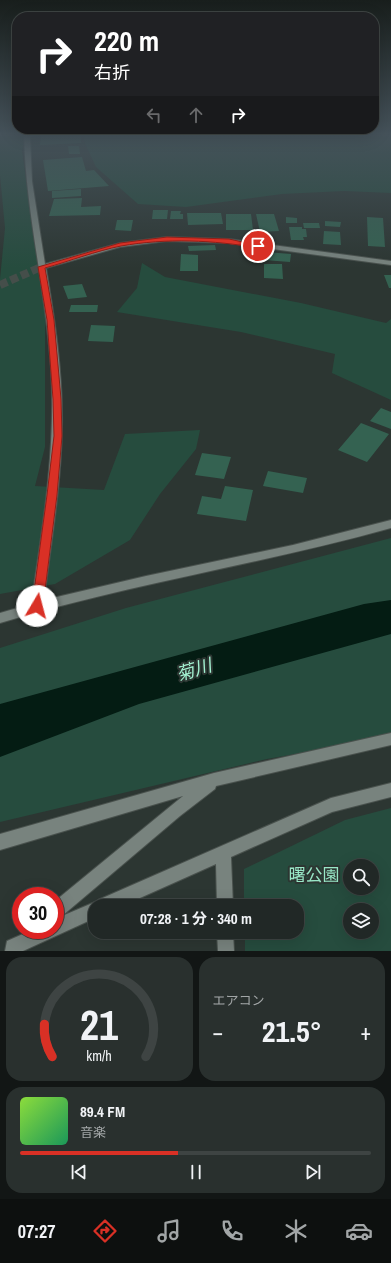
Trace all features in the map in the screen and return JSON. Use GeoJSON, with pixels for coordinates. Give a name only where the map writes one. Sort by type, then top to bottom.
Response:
{"type":"FeatureCollection","features":[{"type":"Feature","properties":{"kind":"street"},"geometry":{"type":"LineString","coordinates":[[30,179],[41,267],[50,320],[57,399],[58,436],[52,495],[37,606]]}},
{"type":"Feature","properties":{"kind":"street"},"geometry":{"type":"LineString","coordinates":[[41,267],[120,245],[167,239],[229,241],[391,263]]}},
{"type":"Feature","properties":{"kind":"street"},"geometry":{"type":"LineString","coordinates":[[0,618],[37,606],[121,585],[209,568],[343,538],[391,524]]}},
{"type":"Feature","properties":{"kind":"street"},"geometry":{"type":"LineString","coordinates":[[0,842],[214,780],[391,739]]}},
{"type":"Feature","properties":{"kind":"street"},"geometry":{"type":"LineString","coordinates":[[64,904],[175,810],[214,780]]}},
{"type":"Feature","properties":{"kind":"street"},"geometry":{"type":"LineString","coordinates":[[119,899],[331,805],[391,790]]}},
{"type":"Feature","properties":{"kind":"street"},"geometry":{"type":"LineString","coordinates":[[223,852],[225,899]]}},
{"type":"Feature","properties":{"kind":"street"},"geometry":{"type":"LineString","coordinates":[[64,924],[88,913]]}},
{"type":"Feature","properties":{"kind":"street"},"geometry":{"type":"LineString","coordinates":[[13,949],[24,939]]}},
{"type":"Feature","properties":{"kind":"street"},"geometry":{"type":"LineString","coordinates":[[13,949],[33,939]]}},
{"type":"Feature","properties":{"kind":"street"},"geometry":{"type":"LineString","coordinates":[[225,939],[226,951]]}},
{"type":"Feature","properties":{"kind":"green space"},"geometry":{"type":"Polygon","coordinates":[[[0,179],[26,179],[45,314],[45,447],[35,486],[104,490],[125,434],[200,430],[196,449],[160,494],[130,540],[55,584],[0,594],[0,279],[5,228],[0,179]]]}},
{"type":"Feature","properties":{"kind":"green space"},"geometry":{"type":"Polygon","coordinates":[[[110,179],[391,179],[391,193],[344,191],[282,194],[186,207],[138,204],[110,179]]]}},
{"type":"Feature","properties":{"kind":"green space"},"geometry":{"type":"Polygon","coordinates":[[[142,263],[165,277],[301,303],[386,323],[391,319],[391,400],[332,373],[335,354],[241,332],[117,312],[137,288],[142,263]]]}},
{"type":"Feature","properties":{"kind":"green space"},"geometry":{"type":"Polygon","coordinates":[[[391,538],[391,737],[267,759],[0,822],[0,648],[126,608],[391,538]]]}},
{"type":"Feature","properties":{"kind":"green space","name":"曙公園"},"geometry":{"type":"Polygon","coordinates":[[[391,808],[391,951],[245,951],[245,939],[304,939],[304,899],[244,899],[244,869],[345,820],[391,808]]]}},
{"type":"Feature","properties":{"kind":"water","name":"菊川"},"geometry":{"type":"Polygon","coordinates":[[[391,600],[391,634],[139,704],[0,757],[0,704],[364,604],[391,600]]]}},
{"type":"Feature","properties":{"kind":"building"},"geometry":{"type":"Polygon","coordinates":[[[46,179],[103,179],[109,186],[48,191],[46,179]]]}},
{"type":"Feature","properties":{"kind":"building"},"geometry":{"type":"Polygon","coordinates":[[[81,189],[81,196],[52,198],[52,191],[81,189]]]}},
{"type":"Feature","properties":{"kind":"building"},"geometry":{"type":"Polygon","coordinates":[[[82,198],[81,207],[101,206],[100,215],[49,216],[54,199],[82,198]]]}},
{"type":"Feature","properties":{"kind":"building"},"geometry":{"type":"Polygon","coordinates":[[[153,210],[168,210],[167,219],[152,219],[153,210]]]}},
{"type":"Feature","properties":{"kind":"building"},"geometry":{"type":"Polygon","coordinates":[[[171,211],[181,211],[180,214],[183,214],[183,219],[170,219],[171,211]]]}},
{"type":"Feature","properties":{"kind":"building"},"geometry":{"type":"Polygon","coordinates":[[[187,213],[221,213],[223,224],[188,225],[187,213]]]}},
{"type":"Feature","properties":{"kind":"building"},"geometry":{"type":"Polygon","coordinates":[[[226,214],[251,214],[253,230],[226,230],[226,214]]]}},
{"type":"Feature","properties":{"kind":"building"},"geometry":{"type":"Polygon","coordinates":[[[256,214],[274,214],[279,231],[260,232],[256,214]]]}},
{"type":"Feature","properties":{"kind":"building"},"geometry":{"type":"Polygon","coordinates":[[[286,217],[297,218],[297,223],[286,223],[286,217]]]}},
{"type":"Feature","properties":{"kind":"building"},"geometry":{"type":"Polygon","coordinates":[[[367,217],[383,218],[385,247],[368,246],[367,217]]]}},
{"type":"Feature","properties":{"kind":"building"},"geometry":{"type":"Polygon","coordinates":[[[117,220],[133,220],[131,231],[115,230],[117,220]]]}},
{"type":"Feature","properties":{"kind":"building"},"geometry":{"type":"Polygon","coordinates":[[[325,221],[341,222],[340,227],[325,226],[325,221]]]}},
{"type":"Feature","properties":{"kind":"building"},"geometry":{"type":"Polygon","coordinates":[[[303,223],[319,223],[320,228],[304,228],[303,223]]]}},
{"type":"Feature","properties":{"kind":"building"},"geometry":{"type":"Polygon","coordinates":[[[289,227],[302,227],[302,229],[306,229],[307,237],[303,237],[304,240],[291,240],[289,227]]]}},
{"type":"Feature","properties":{"kind":"building"},"geometry":{"type":"Polygon","coordinates":[[[324,231],[340,232],[341,245],[323,244],[324,231]]]}},
{"type":"Feature","properties":{"kind":"building"},"geometry":{"type":"Polygon","coordinates":[[[215,245],[216,250],[189,251],[188,246],[215,245]]]}},
{"type":"Feature","properties":{"kind":"building"},"geometry":{"type":"Polygon","coordinates":[[[266,252],[291,254],[290,262],[264,260],[266,252]]]}},
{"type":"Feature","properties":{"kind":"building"},"geometry":{"type":"Polygon","coordinates":[[[181,254],[198,255],[198,271],[180,271],[181,254]]]}},
{"type":"Feature","properties":{"kind":"building"},"geometry":{"type":"Polygon","coordinates":[[[264,264],[282,264],[283,279],[264,278],[264,264]]]}},
{"type":"Feature","properties":{"kind":"building"},"geometry":{"type":"Polygon","coordinates":[[[384,275],[391,275],[391,288],[389,288],[384,275]]]}},
{"type":"Feature","properties":{"kind":"building"},"geometry":{"type":"Polygon","coordinates":[[[82,284],[87,297],[68,299],[63,286],[82,284]]]}},
{"type":"Feature","properties":{"kind":"building"},"geometry":{"type":"Polygon","coordinates":[[[71,305],[98,305],[97,312],[69,312],[71,305]]]}},
{"type":"Feature","properties":{"kind":"building"},"geometry":{"type":"Polygon","coordinates":[[[91,325],[115,326],[113,342],[88,341],[91,325]]]}},
{"type":"Feature","properties":{"kind":"building"},"geometry":{"type":"Polygon","coordinates":[[[381,408],[391,412],[391,429],[370,421],[381,408]]]}},
{"type":"Feature","properties":{"kind":"building"},"geometry":{"type":"Polygon","coordinates":[[[361,423],[389,434],[367,462],[338,450],[361,423]]]}},
{"type":"Feature","properties":{"kind":"building"},"geometry":{"type":"Polygon","coordinates":[[[202,453],[231,457],[224,479],[195,475],[202,453]]]}},
{"type":"Feature","properties":{"kind":"building"},"geometry":{"type":"Polygon","coordinates":[[[268,471],[307,478],[303,493],[263,486],[268,471]]]}},
{"type":"Feature","properties":{"kind":"building"},"geometry":{"type":"Polygon","coordinates":[[[225,486],[253,490],[246,521],[197,514],[202,496],[221,499],[225,486]]]}},
{"type":"Feature","properties":{"kind":"tunnel"},"geometry":{"type":"LineString","coordinates":[[0,285],[41,267]]}},
{"type":"Feature","properties":{"kind":"route"},"geometry":{"type":"LineString","coordinates":[[37,606],[52,495],[58,436],[57,399],[50,320],[41,267],[120,245],[167,239],[229,241],[258,246]]}}]}
